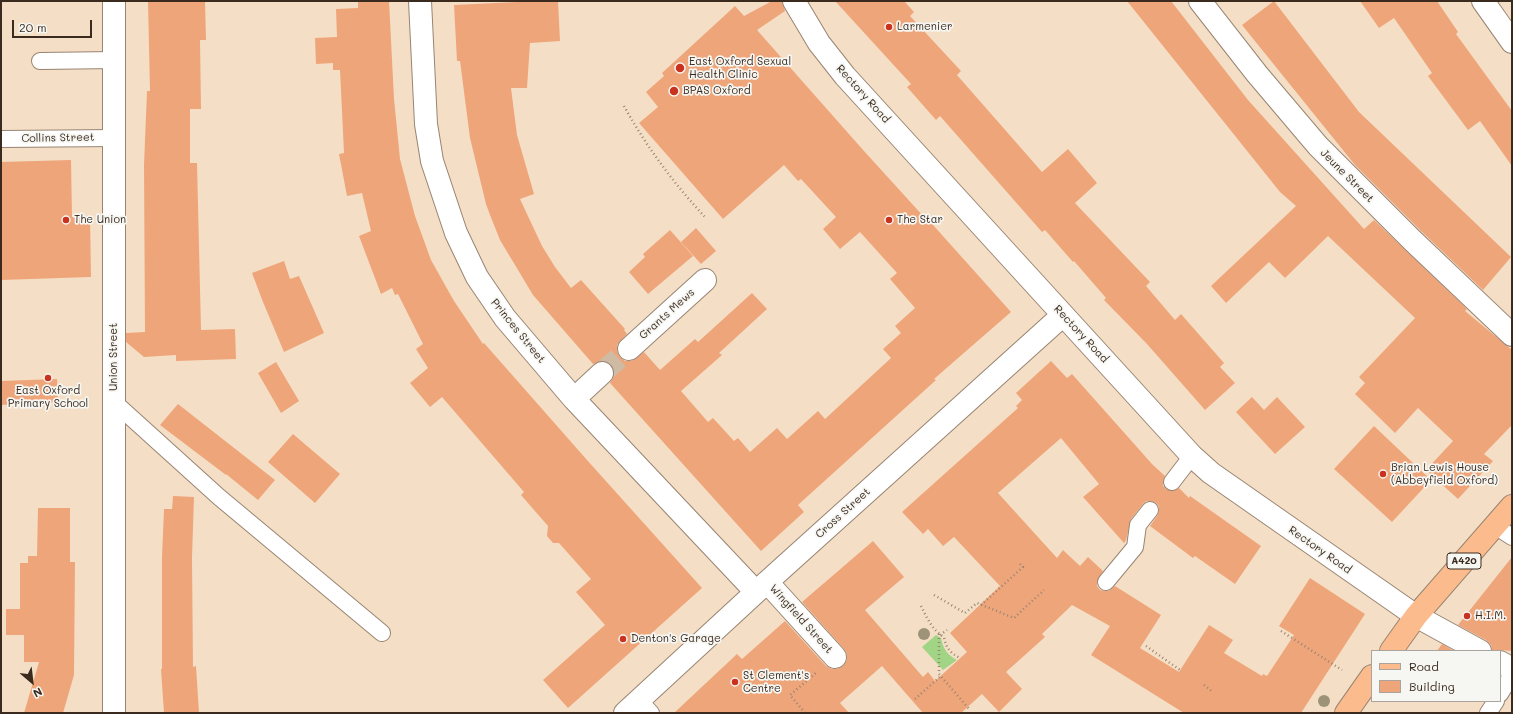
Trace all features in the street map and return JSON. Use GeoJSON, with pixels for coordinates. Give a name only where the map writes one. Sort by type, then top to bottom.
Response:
{"type":"FeatureCollection","features":[{"type":"Feature","properties":{"kind":"main road","name":"A420"},"geometry":{"type":"LineString","coordinates":[[1392,650],[1416,616],[1503,532],[1512,506]]}},
{"type":"Feature","properties":{"kind":"main road"},"geometry":{"type":"LineString","coordinates":[[1346,713],[1371,677]]}},
{"type":"Feature","properties":{"kind":"street","name":"Union Street"},"geometry":{"type":"LineString","coordinates":[[114,1],[114,713]]}},
{"type":"Feature","properties":{"kind":"street","name":"Princes Street"},"geometry":{"type":"LineString","coordinates":[[420,1],[426,124],[432,161],[456,233],[477,277],[505,318],[574,399],[761,587]]}},
{"type":"Feature","properties":{"kind":"street","name":"Rectory Road"},"geometry":{"type":"LineString","coordinates":[[794,1],[819,43],[845,76],[1192,456],[1211,473],[1416,616],[1478,650]]}},
{"type":"Feature","properties":{"kind":"street","name":"Jeune Street"},"geometry":{"type":"LineString","coordinates":[[1200,1],[1318,146],[1412,240],[1512,335]]}},
{"type":"Feature","properties":{"kind":"street"},"geometry":{"type":"LineString","coordinates":[[1482,1],[1512,42]]}},
{"type":"Feature","properties":{"kind":"street","name":"Grants Mews"},"geometry":{"type":"LineString","coordinates":[[629,349],[705,280]]}},
{"type":"Feature","properties":{"kind":"street","name":"Cross Street"},"geometry":{"type":"LineString","coordinates":[[638,709],[761,587],[1063,315]]}},
{"type":"Feature","properties":{"kind":"street"},"geometry":{"type":"LineString","coordinates":[[574,399],[602,373]]}},
{"type":"Feature","properties":{"kind":"street","name":"Wingfield Street"},"geometry":{"type":"LineString","coordinates":[[761,587],[835,657]]}},
{"type":"Feature","properties":{"kind":"street"},"geometry":{"type":"LineString","coordinates":[[1501,663],[1512,669]]}},
{"type":"Feature","properties":{"kind":"lane"},"geometry":{"type":"LineString","coordinates":[[40,61],[114,60]]}},
{"type":"Feature","properties":{"kind":"lane","name":"Collins Street"},"geometry":{"type":"LineString","coordinates":[[1,139],[115,138]]}},
{"type":"Feature","properties":{"kind":"lane"},"geometry":{"type":"LineString","coordinates":[[114,402],[219,497],[382,633]]}},
{"type":"Feature","properties":{"kind":"lane"},"geometry":{"type":"LineString","coordinates":[[1172,482],[1192,456]]}},
{"type":"Feature","properties":{"kind":"lane"},"geometry":{"type":"LineString","coordinates":[[1106,582],[1135,547],[1138,525],[1150,510]]}},
{"type":"Feature","properties":{"kind":"lane"},"geometry":{"type":"LineString","coordinates":[[1501,692],[1512,674]]}},
{"type":"Feature","properties":{"kind":"lane"},"geometry":{"type":"LineString","coordinates":[[1488,713],[1495,702]]}},
{"type":"Feature","properties":{"kind":"path"},"geometry":{"type":"LineString","coordinates":[[624,106],[639,133],[686,197],[705,217]]}},
{"type":"Feature","properties":{"kind":"path"},"geometry":{"type":"LineString","coordinates":[[981,605],[1023,567],[1020,564]]}},
{"type":"Feature","properties":{"kind":"path"},"geometry":{"type":"LineString","coordinates":[[934,595],[965,613],[977,603],[1014,618],[1044,590]]}},
{"type":"Feature","properties":{"kind":"path"},"geometry":{"type":"LineString","coordinates":[[921,606],[928,620],[940,635],[944,637],[946,647],[953,655],[960,658]]}},
{"type":"Feature","properties":{"kind":"path"},"geometry":{"type":"LineString","coordinates":[[940,635],[947,630]]}},
{"type":"Feature","properties":{"kind":"path"},"geometry":{"type":"LineString","coordinates":[[1281,631],[1342,670]]}},
{"type":"Feature","properties":{"kind":"path"},"geometry":{"type":"LineString","coordinates":[[940,635],[939,674],[970,710]]}},
{"type":"Feature","properties":{"kind":"path"},"geometry":{"type":"LineString","coordinates":[[1146,646],[1180,670]]}},
{"type":"Feature","properties":{"kind":"path"},"geometry":{"type":"LineString","coordinates":[[805,713],[790,696],[835,657]]}},
{"type":"Feature","properties":{"kind":"path"},"geometry":{"type":"LineString","coordinates":[[915,699],[941,676]]}},
{"type":"Feature","properties":{"kind":"path"},"geometry":{"type":"LineString","coordinates":[[1204,685],[1213,692]]}},
{"type":"Feature","properties":{"kind":"green space"},"geometry":{"type":"Polygon","coordinates":[[[936,635],[941,638],[944,648],[948,653],[957,660],[943,670],[922,647],[936,635]]]}},
{"type":"Feature","properties":{"kind":"building"},"geometry":{"type":"Polygon","coordinates":[[[148,1],[205,1],[206,40],[200,40],[201,109],[190,109],[190,163],[197,163],[201,330],[235,329],[236,359],[176,361],[176,355],[144,357],[126,342],[126,333],[145,332],[144,165],[147,91],[150,91],[148,1]]]}},
{"type":"Feature","properties":{"kind":"building"},"geometry":{"type":"Polygon","coordinates":[[[358,1],[389,1],[394,99],[400,159],[415,216],[431,260],[454,301],[483,344],[484,343],[702,588],[568,708],[543,680],[605,625],[576,592],[591,579],[559,543],[553,543],[547,536],[548,526],[521,495],[524,492],[442,397],[430,407],[410,383],[428,368],[416,349],[423,344],[398,294],[395,295],[392,288],[381,294],[359,236],[371,231],[362,193],[347,196],[339,154],[344,153],[340,70],[333,70],[333,63],[316,64],[315,38],[337,37],[336,9],[358,8],[358,1]]]}},
{"type":"Feature","properties":{"kind":"building"},"geometry":{"type":"Polygon","coordinates":[[[558,1],[560,41],[530,43],[527,88],[511,88],[517,135],[534,194],[520,199],[542,246],[555,267],[571,288],[581,280],[625,329],[624,330],[627,334],[617,345],[617,351],[620,357],[625,361],[632,361],[644,352],[660,370],[695,339],[698,342],[752,293],[767,309],[719,353],[722,355],[681,391],[708,422],[713,418],[734,441],[738,438],[750,452],[777,428],[787,439],[818,411],[825,419],[891,358],[883,349],[901,333],[895,326],[915,308],[890,279],[897,273],[860,232],[840,249],[823,229],[836,217],[801,179],[798,181],[784,165],[723,219],[639,123],[658,107],[646,92],[664,76],[662,73],[735,6],[744,16],[772,1],[782,1],[785,11],[757,30],[864,151],[924,217],[925,216],[1011,312],[934,379],[936,380],[798,505],[804,512],[761,551],[610,383],[614,376],[614,370],[611,365],[606,361],[600,361],[593,364],[533,295],[500,240],[486,204],[470,138],[460,61],[457,61],[454,5],[558,1]]]}},
{"type":"Feature","properties":{"kind":"building"},"geometry":{"type":"Polygon","coordinates":[[[835,1],[904,1],[914,12],[910,16],[961,71],[957,75],[1042,172],[1068,149],[1097,183],[1075,203],[1150,282],[1146,286],[1175,320],[1181,314],[1224,363],[1220,367],[1235,383],[1205,410],[1147,344],[1104,300],[1106,298],[1074,261],[1073,262],[1045,230],[1042,232],[940,116],[936,120],[907,87],[911,84],[835,1]]]}},
{"type":"Feature","properties":{"kind":"building"},"geometry":{"type":"Polygon","coordinates":[[[1127,1],[1171,1],[1248,100],[1364,229],[1374,220],[1467,309],[1465,311],[1512,350],[1512,425],[1484,454],[1493,461],[1458,499],[1426,470],[1453,441],[1418,408],[1395,433],[1355,394],[1365,383],[1359,377],[1415,318],[1328,236],[1285,278],[1269,262],[1226,303],[1211,286],[1296,206],[1280,192],[1127,1]]]}},
{"type":"Feature","properties":{"kind":"building"},"geometry":{"type":"Polygon","coordinates":[[[1274,1],[1359,112],[1511,257],[1483,290],[1355,165],[1242,25],[1274,1]]]}},
{"type":"Feature","properties":{"kind":"building"},"geometry":{"type":"Polygon","coordinates":[[[1360,1],[1437,1],[1458,32],[1456,34],[1512,111],[1512,166],[1480,121],[1468,130],[1428,76],[1432,73],[1394,18],[1379,28],[1360,1]]]}},
{"type":"Feature","properties":{"kind":"building","name":"The Union"},"geometry":{"type":"Polygon","coordinates":[[[71,160],[72,217],[90,216],[91,277],[1,280],[1,162],[71,160]]]}},
{"type":"Feature","properties":{"kind":"building"},"geometry":{"type":"Polygon","coordinates":[[[696,228],[716,251],[701,264],[681,242],[696,228]]]}},
{"type":"Feature","properties":{"kind":"building"},"geometry":{"type":"Polygon","coordinates":[[[670,230],[693,256],[648,294],[629,272],[645,257],[643,254],[670,230]]]}},
{"type":"Feature","properties":{"kind":"building"},"geometry":{"type":"Polygon","coordinates":[[[284,261],[290,279],[299,276],[324,333],[284,352],[252,273],[284,261]]]}},
{"type":"Feature","properties":{"kind":"building"},"geometry":{"type":"Polygon","coordinates":[[[1051,361],[1067,378],[1072,374],[1152,464],[1165,476],[1163,486],[1166,489],[1171,491],[1179,488],[1189,498],[1190,496],[1261,546],[1235,584],[1195,556],[1193,558],[1150,526],[1159,511],[1159,506],[1151,501],[1146,501],[1131,519],[1124,543],[1083,497],[1099,484],[1061,438],[998,493],[1057,558],[1063,550],[1080,566],[1088,557],[1103,571],[1097,581],[1097,586],[1100,590],[1109,591],[1115,586],[1161,615],[1140,648],[1179,672],[1209,625],[1233,640],[1224,653],[1262,676],[1263,674],[1267,676],[1294,635],[1279,626],[1310,578],[1365,614],[1301,713],[1184,713],[1091,655],[1110,626],[1072,605],[1042,634],[1045,637],[1006,672],[1022,689],[999,712],[982,694],[961,713],[923,713],[882,666],[840,703],[849,713],[674,713],[737,654],[742,659],[785,621],[826,666],[832,669],[837,669],[843,666],[847,660],[847,654],[844,649],[802,602],[873,541],[904,577],[865,610],[923,677],[928,672],[935,681],[967,652],[950,633],[1000,586],[954,537],[943,546],[928,529],[923,534],[902,512],[1018,408],[1016,406],[1022,400],[1016,393],[1051,361]]]}},
{"type":"Feature","properties":{"kind":"building"},"geometry":{"type":"Polygon","coordinates":[[[276,362],[299,401],[281,413],[258,373],[276,362]]]}},
{"type":"Feature","properties":{"kind":"building"},"geometry":{"type":"Polygon","coordinates":[[[57,379],[58,402],[1,405],[1,381],[57,379]]]}},
{"type":"Feature","properties":{"kind":"building"},"geometry":{"type":"Polygon","coordinates":[[[1252,397],[1264,410],[1277,397],[1305,427],[1275,454],[1236,412],[1252,397]]]}},
{"type":"Feature","properties":{"kind":"building"},"geometry":{"type":"Polygon","coordinates":[[[178,404],[275,480],[258,500],[160,425],[178,404]]]}},
{"type":"Feature","properties":{"kind":"building","name":"Brian Lewis House (Abbeyfield Oxford)"},"geometry":{"type":"Polygon","coordinates":[[[1374,426],[1431,480],[1392,522],[1334,469],[1374,426]]]}},
{"type":"Feature","properties":{"kind":"building"},"geometry":{"type":"Polygon","coordinates":[[[293,434],[340,474],[315,503],[268,462],[293,434]]]}},
{"type":"Feature","properties":{"kind":"building"},"geometry":{"type":"Polygon","coordinates":[[[173,496],[194,497],[192,557],[193,667],[196,666],[199,713],[164,713],[161,669],[162,557],[164,509],[172,509],[173,496]]]}},
{"type":"Feature","properties":{"kind":"building"},"geometry":{"type":"Polygon","coordinates":[[[38,508],[70,508],[70,562],[75,562],[74,675],[63,713],[24,713],[39,662],[24,662],[24,635],[6,635],[6,609],[20,609],[20,563],[28,563],[28,556],[37,556],[38,508]]]}},
{"type":"Feature","properties":{"kind":"building"},"geometry":{"type":"Polygon","coordinates":[[[1512,557],[1512,651],[1492,650],[1491,645],[1486,640],[1458,625],[1512,557]]]}},
{"type":"Feature","properties":{"kind":"building"},"geometry":{"type":"Polygon","coordinates":[[[1442,644],[1452,650],[1438,650],[1442,644]]]}},
{"type":"Feature","properties":{"kind":"tunnel"},"geometry":{"type":"LineString","coordinates":[[602,373],[629,349]]}},
{"type":"Feature","properties":{"kind":"place","name":"Larmenier"},"geometry":{"type":"Point","coordinates":[889,27]}},
{"type":"Feature","properties":{"kind":"place","name":"East Oxford Sexual Health Clinic"},"geometry":{"type":"Point","coordinates":[680,68]}},
{"type":"Feature","properties":{"kind":"place","name":"BPAS Oxford"},"geometry":{"type":"Point","coordinates":[674,91]}},
{"type":"Feature","properties":{"kind":"place","name":"The Union"},"geometry":{"type":"Point","coordinates":[66,220]}},
{"type":"Feature","properties":{"kind":"place","name":"The Star"},"geometry":{"type":"Point","coordinates":[889,220]}},
{"type":"Feature","properties":{"kind":"place","name":"East Oxford Primary School"},"geometry":{"type":"Point","coordinates":[48,378]}},
{"type":"Feature","properties":{"kind":"place","name":"Brian Lewis House (Abbeyfield Oxford)"},"geometry":{"type":"Point","coordinates":[1383,474]}},
{"type":"Feature","properties":{"kind":"place","name":"H.I.M."},"geometry":{"type":"Point","coordinates":[1467,616]}},
{"type":"Feature","properties":{"kind":"place","name":"Denton's Garage"},"geometry":{"type":"Point","coordinates":[623,639]}},
{"type":"Feature","properties":{"kind":"place","name":"St Clement's Centre"},"geometry":{"type":"Point","coordinates":[735,682]}}]}
